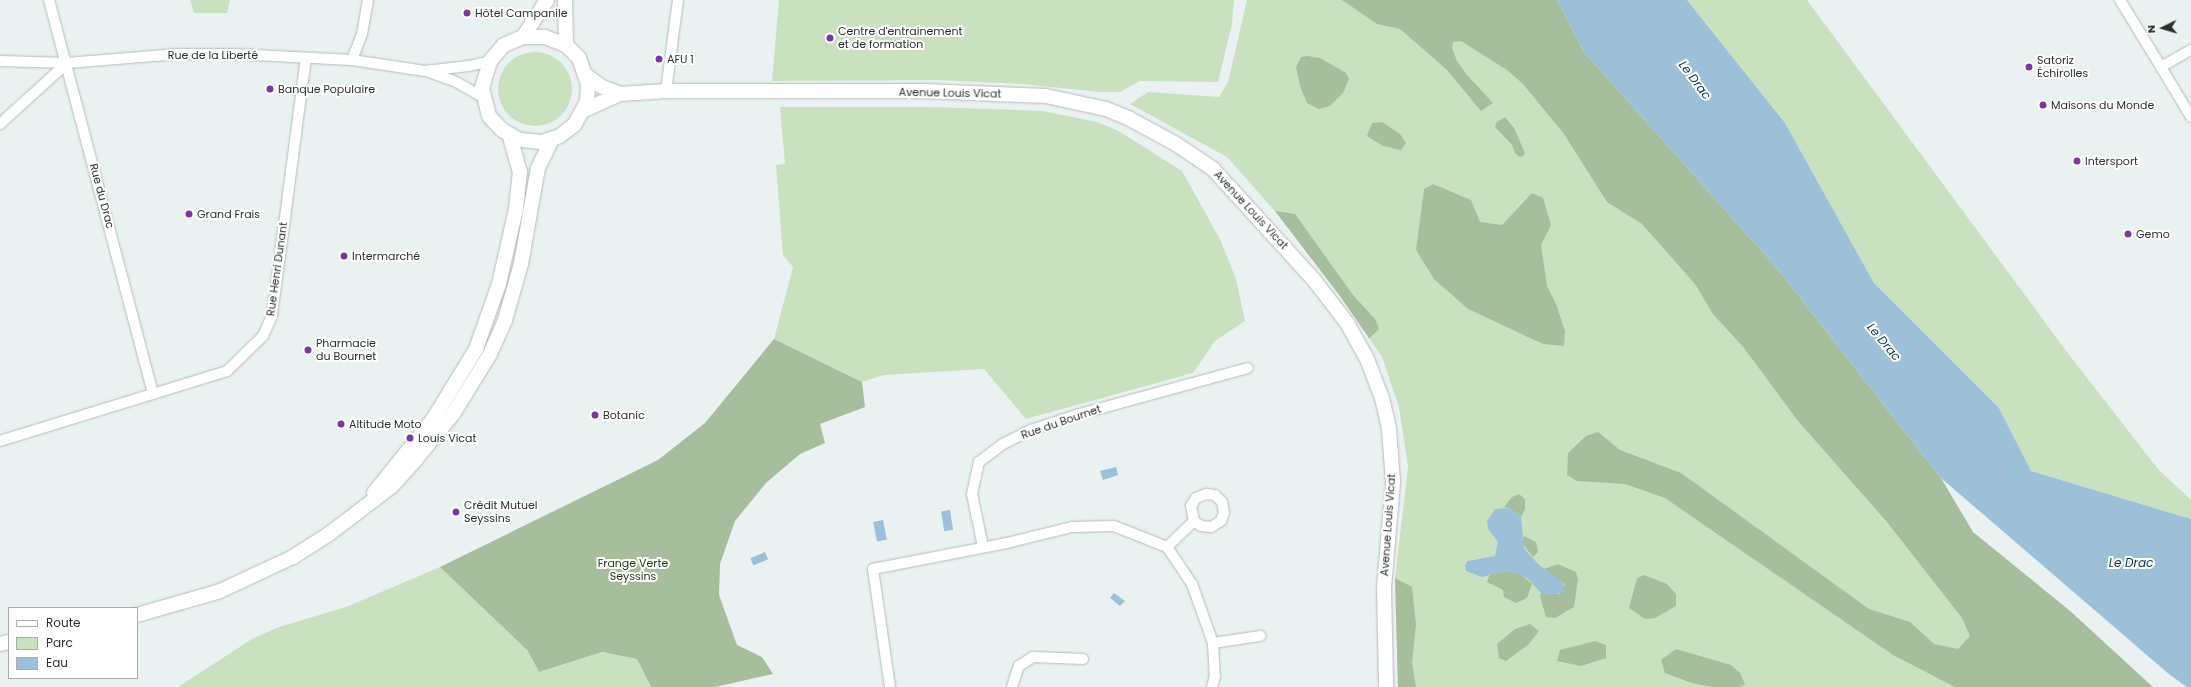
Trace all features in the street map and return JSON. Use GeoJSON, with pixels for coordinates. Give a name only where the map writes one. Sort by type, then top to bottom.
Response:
{"type":"FeatureCollection","features":[{"type":"Feature","properties":{"kind":"main road"},"geometry":{"type":"LineString","coordinates":[[523,37],[547,0]]}},
{"type":"Feature","properties":{"kind":"main road"},"geometry":{"type":"LineString","coordinates":[[565,0],[566,45]]}},
{"type":"Feature","properties":{"kind":"main road"},"geometry":{"type":"LineString","coordinates":[[523,37],[545,37],[566,45],[579,58],[586,75],[588,93],[584,110],[574,125],[552,139],[531,142],[510,136],[489,116],[483,97],[483,78],[490,61],[504,46],[523,37]]}},
{"type":"Feature","properties":{"kind":"main road"},"geometry":{"type":"LineString","coordinates":[[586,75],[602,86],[620,94]]}},
{"type":"Feature","properties":{"kind":"main road","name":"Avenue Louis Vicat"},"geometry":{"type":"LineString","coordinates":[[620,94],[666,91],[931,92],[1046,96],[1106,109],[1128,118],[1176,144],[1213,169],[1314,280],[1347,323],[1367,359],[1382,398],[1389,429],[1393,482],[1384,588],[1386,687]]}},
{"type":"Feature","properties":{"kind":"main road"},"geometry":{"type":"LineString","coordinates":[[584,110],[620,94]]}},
{"type":"Feature","properties":{"kind":"main road"},"geometry":{"type":"LineString","coordinates":[[370,500],[434,418],[476,349],[498,284],[516,209],[520,172],[510,136]]}},
{"type":"Feature","properties":{"kind":"main road"},"geometry":{"type":"LineString","coordinates":[[138,615],[180,604],[249,579],[293,557],[329,534],[370,500],[392,486],[441,430],[490,354],[517,286],[538,168],[552,139]]}},
{"type":"Feature","properties":{"kind":"street","name":"Rue du Drac"},"geometry":{"type":"LineString","coordinates":[[49,0],[67,63],[153,393]]}},
{"type":"Feature","properties":{"kind":"street"},"geometry":{"type":"LineString","coordinates":[[352,60],[362,34],[368,0]]}},
{"type":"Feature","properties":{"kind":"street"},"geometry":{"type":"LineString","coordinates":[[666,91],[678,0]]}},
{"type":"Feature","properties":{"kind":"street"},"geometry":{"type":"LineString","coordinates":[[2120,0],[2191,117]]}},
{"type":"Feature","properties":{"kind":"street"},"geometry":{"type":"LineString","coordinates":[[2161,68],[2191,50]]}},
{"type":"Feature","properties":{"kind":"street","name":"Rue de la Liberté"},"geometry":{"type":"LineString","coordinates":[[0,61],[67,63],[204,54],[352,60],[425,70],[469,66],[490,61]]}},
{"type":"Feature","properties":{"kind":"street","name":"Rue Henri Dunant"},"geometry":{"type":"LineString","coordinates":[[0,441],[228,371],[248,354],[270,324],[306,58]]}},
{"type":"Feature","properties":{"kind":"street"},"geometry":{"type":"LineString","coordinates":[[0,124],[67,63]]}},
{"type":"Feature","properties":{"kind":"street","name":"Rue de la Liberté"},"geometry":{"type":"LineString","coordinates":[[425,70],[456,82],[483,97]]}},
{"type":"Feature","properties":{"kind":"street","name":"Rue du Bournet"},"geometry":{"type":"LineString","coordinates":[[983,547],[972,494],[979,462],[1003,444],[1031,430],[1076,415],[1248,368]]}},
{"type":"Feature","properties":{"kind":"street"},"geometry":{"type":"LineString","coordinates":[[1167,547],[1194,521]]}},
{"type":"Feature","properties":{"kind":"street"},"geometry":{"type":"LineString","coordinates":[[890,687],[873,569],[1072,527],[1114,526],[1167,547],[1192,584],[1213,643],[1215,676],[1212,687]]}},
{"type":"Feature","properties":{"kind":"street"},"geometry":{"type":"LineString","coordinates":[[1213,643],[1260,636]]}},
{"type":"Feature","properties":{"kind":"street"},"geometry":{"type":"LineString","coordinates":[[1012,687],[1019,666],[1033,657],[1083,659]]}},
{"type":"Feature","properties":{"kind":"green space"},"geometry":{"type":"Polygon","coordinates":[[[190,0],[230,0],[227,13],[194,13],[190,0]]]}},
{"type":"Feature","properties":{"kind":"green space"},"geometry":{"type":"Polygon","coordinates":[[[779,0],[1234,0],[1232,24],[1218,82],[1140,81],[1120,92],[1101,92],[1022,84],[935,80],[772,81],[779,0]]]}},
{"type":"Feature","properties":{"kind":"green space"},"geometry":{"type":"Polygon","coordinates":[[[1247,0],[1407,0],[1500,47],[1983,630],[1989,687],[1398,687],[1395,578],[1408,467],[1399,407],[1382,357],[1340,296],[1275,211],[1227,157],[1130,104],[1148,92],[1219,97],[1228,82],[1247,0]]]}},
{"type":"Feature","properties":{"kind":"green space"},"geometry":{"type":"Polygon","coordinates":[[[1342,0],[1557,0],[1584,52],[1777,268],[1941,478],[1973,532],[2069,610],[2153,687],[1955,687],[1893,655],[1665,498],[1625,484],[1577,481],[1567,475],[1568,453],[1586,436],[1598,432],[1620,450],[1681,473],[1869,609],[1910,622],[1934,644],[1958,649],[1970,636],[1962,618],[1887,522],[1798,421],[1744,348],[1713,314],[1695,284],[1642,224],[1607,202],[1564,134],[1523,84],[1507,70],[1461,41],[1453,42],[1452,48],[1457,61],[1467,75],[1493,103],[1481,111],[1446,69],[1400,29],[1377,24],[1342,0]]]}},
{"type":"Feature","properties":{"kind":"green space"},"geometry":{"type":"Polygon","coordinates":[[[1687,0],[1807,0],[2067,352],[2158,469],[2191,500],[2191,519],[2031,471],[1999,408],[1874,283],[1785,123],[1687,0]]]}},
{"type":"Feature","properties":{"kind":"green space"},"geometry":{"type":"Polygon","coordinates":[[[535,52],[549,55],[561,63],[569,75],[572,89],[569,103],[561,115],[549,123],[535,126],[521,123],[509,115],[501,103],[498,89],[501,75],[509,63],[521,55],[535,52]]]}},
{"type":"Feature","properties":{"kind":"green space"},"geometry":{"type":"Polygon","coordinates":[[[1307,56],[1320,58],[1346,73],[1349,79],[1343,93],[1330,106],[1319,109],[1307,103],[1300,86],[1296,67],[1301,57],[1307,56]]]}},
{"type":"Feature","properties":{"kind":"green space"},"geometry":{"type":"Polygon","coordinates":[[[780,107],[931,107],[1043,111],[1097,122],[1117,130],[1182,171],[1221,241],[1236,279],[1245,321],[1215,341],[1193,373],[1026,419],[984,369],[884,375],[862,382],[774,339],[793,267],[783,255],[776,165],[785,164],[780,107]]]}},
{"type":"Feature","properties":{"kind":"green space"},"geometry":{"type":"Polygon","coordinates":[[[1505,117],[1514,128],[1525,153],[1523,156],[1520,157],[1515,153],[1512,145],[1495,127],[1497,122],[1505,117]]]}},
{"type":"Feature","properties":{"kind":"green space"},"geometry":{"type":"Polygon","coordinates":[[[1382,122],[1400,134],[1406,143],[1401,150],[1383,146],[1367,136],[1372,123],[1382,122]]]}},
{"type":"Feature","properties":{"kind":"green space"},"geometry":{"type":"Polygon","coordinates":[[[1433,184],[1471,200],[1480,222],[1502,225],[1532,193],[1543,198],[1551,225],[1541,245],[1547,286],[1556,304],[1565,331],[1564,346],[1543,344],[1468,309],[1434,279],[1416,250],[1424,189],[1433,184]]]}},
{"type":"Feature","properties":{"kind":"green space"},"geometry":{"type":"Polygon","coordinates":[[[1275,211],[1295,214],[1353,295],[1375,319],[1379,329],[1369,338],[1340,296],[1275,211]]]}},
{"type":"Feature","properties":{"kind":"green space","name":"Frange Verte Seyssins"},"geometry":{"type":"Polygon","coordinates":[[[774,339],[862,382],[865,407],[820,424],[825,443],[800,454],[766,483],[735,521],[720,564],[719,595],[737,645],[762,657],[773,674],[715,687],[651,687],[637,659],[602,652],[539,672],[528,651],[440,567],[658,460],[705,423],[774,339]]]}},
{"type":"Feature","properties":{"kind":"green space"},"geometry":{"type":"Polygon","coordinates":[[[1519,494],[1525,499],[1525,509],[1521,517],[1509,508],[1504,507],[1512,497],[1519,494]]]}},
{"type":"Feature","properties":{"kind":"green space"},"geometry":{"type":"Polygon","coordinates":[[[1524,536],[1536,542],[1538,552],[1533,557],[1522,543],[1524,536]]]}},
{"type":"Feature","properties":{"kind":"green space"},"geometry":{"type":"Polygon","coordinates":[[[1558,564],[1576,572],[1578,579],[1574,607],[1555,618],[1546,617],[1540,596],[1541,593],[1560,594],[1565,584],[1544,569],[1558,564]]]}},
{"type":"Feature","properties":{"kind":"green space"},"geometry":{"type":"Polygon","coordinates":[[[440,567],[528,651],[539,672],[602,652],[637,659],[651,687],[178,687],[252,639],[279,627],[346,607],[440,567]]]}},
{"type":"Feature","properties":{"kind":"green space"},"geometry":{"type":"Polygon","coordinates":[[[1506,571],[1520,574],[1532,584],[1527,598],[1516,603],[1504,597],[1503,590],[1487,582],[1490,574],[1506,571]]]}},
{"type":"Feature","properties":{"kind":"green space"},"geometry":{"type":"Polygon","coordinates":[[[1644,575],[1667,584],[1676,594],[1676,606],[1655,618],[1645,619],[1629,608],[1637,578],[1644,575]]]}},
{"type":"Feature","properties":{"kind":"green space"},"geometry":{"type":"Polygon","coordinates":[[[1395,578],[1412,587],[1416,625],[1412,663],[1416,687],[1398,687],[1395,578]]]}},
{"type":"Feature","properties":{"kind":"green space"},"geometry":{"type":"Polygon","coordinates":[[[1530,624],[1539,631],[1529,644],[1506,661],[1499,658],[1497,644],[1515,629],[1530,624]]]}},
{"type":"Feature","properties":{"kind":"green space"},"geometry":{"type":"Polygon","coordinates":[[[1595,641],[1606,645],[1606,658],[1581,666],[1557,661],[1560,650],[1595,641]]]}},
{"type":"Feature","properties":{"kind":"green space"},"geometry":{"type":"Polygon","coordinates":[[[1676,649],[1731,665],[1740,673],[1745,684],[1740,687],[1713,687],[1692,683],[1665,673],[1661,660],[1676,649]]]}},
{"type":"Feature","properties":{"kind":"water","name":"Le Drac"},"geometry":{"type":"Polygon","coordinates":[[[1557,0],[1687,0],[1785,123],[1874,283],[1999,408],[2031,471],[2191,519],[2191,687],[2187,687],[2170,675],[1941,478],[1777,268],[1584,52],[1557,0]]]}},
{"type":"Feature","properties":{"kind":"water"},"geometry":{"type":"Polygon","coordinates":[[[1116,467],[1118,475],[1103,480],[1100,471],[1116,467]]]}},
{"type":"Feature","properties":{"kind":"water"},"geometry":{"type":"Polygon","coordinates":[[[1509,508],[1521,517],[1524,548],[1539,565],[1563,582],[1565,592],[1556,594],[1541,593],[1527,578],[1513,572],[1504,571],[1482,577],[1466,571],[1465,565],[1468,561],[1495,556],[1498,542],[1488,529],[1487,521],[1495,509],[1509,508]]]}},
{"type":"Feature","properties":{"kind":"water"},"geometry":{"type":"Polygon","coordinates":[[[950,510],[953,530],[944,531],[941,511],[950,510]]]}},
{"type":"Feature","properties":{"kind":"water"},"geometry":{"type":"Polygon","coordinates":[[[883,520],[887,540],[877,542],[873,522],[883,520]]]}},
{"type":"Feature","properties":{"kind":"water"},"geometry":{"type":"Polygon","coordinates":[[[765,552],[768,559],[753,566],[750,558],[765,552]]]}},
{"type":"Feature","properties":{"kind":"water"},"geometry":{"type":"Polygon","coordinates":[[[1114,593],[1125,601],[1120,606],[1110,598],[1114,593]]]}},
{"type":"Feature","properties":{"kind":"place","name":"Hôtel Campanile"},"geometry":{"type":"Point","coordinates":[467,13]}},
{"type":"Feature","properties":{"kind":"place","name":"Centre d'entrainement et de formation"},"geometry":{"type":"Point","coordinates":[830,38]}},
{"type":"Feature","properties":{"kind":"place","name":"AFU 1"},"geometry":{"type":"Point","coordinates":[659,59]}},
{"type":"Feature","properties":{"kind":"place","name":"Satoriz Échirolles"},"geometry":{"type":"Point","coordinates":[2029,67]}},
{"type":"Feature","properties":{"kind":"place","name":"Banque Populaire"},"geometry":{"type":"Point","coordinates":[270,89]}},
{"type":"Feature","properties":{"kind":"place","name":"Maisons du Monde"},"geometry":{"type":"Point","coordinates":[2043,105]}},
{"type":"Feature","properties":{"kind":"place","name":"Intersport"},"geometry":{"type":"Point","coordinates":[2077,161]}},
{"type":"Feature","properties":{"kind":"place","name":"Grand Frais"},"geometry":{"type":"Point","coordinates":[189,214]}},
{"type":"Feature","properties":{"kind":"place","name":"Gemo"},"geometry":{"type":"Point","coordinates":[2128,234]}},
{"type":"Feature","properties":{"kind":"place","name":"Intermarché"},"geometry":{"type":"Point","coordinates":[344,256]}},
{"type":"Feature","properties":{"kind":"place","name":"Pharmacie du Bournet"},"geometry":{"type":"Point","coordinates":[308,350]}},
{"type":"Feature","properties":{"kind":"place","name":"Botanic"},"geometry":{"type":"Point","coordinates":[595,415]}},
{"type":"Feature","properties":{"kind":"place","name":"Altitude Moto"},"geometry":{"type":"Point","coordinates":[341,424]}},
{"type":"Feature","properties":{"kind":"place","name":"Louis Vicat"},"geometry":{"type":"Point","coordinates":[410,438]}},
{"type":"Feature","properties":{"kind":"place","name":"Crédit Mutuel Seyssins"},"geometry":{"type":"Point","coordinates":[456,512]}}]}
